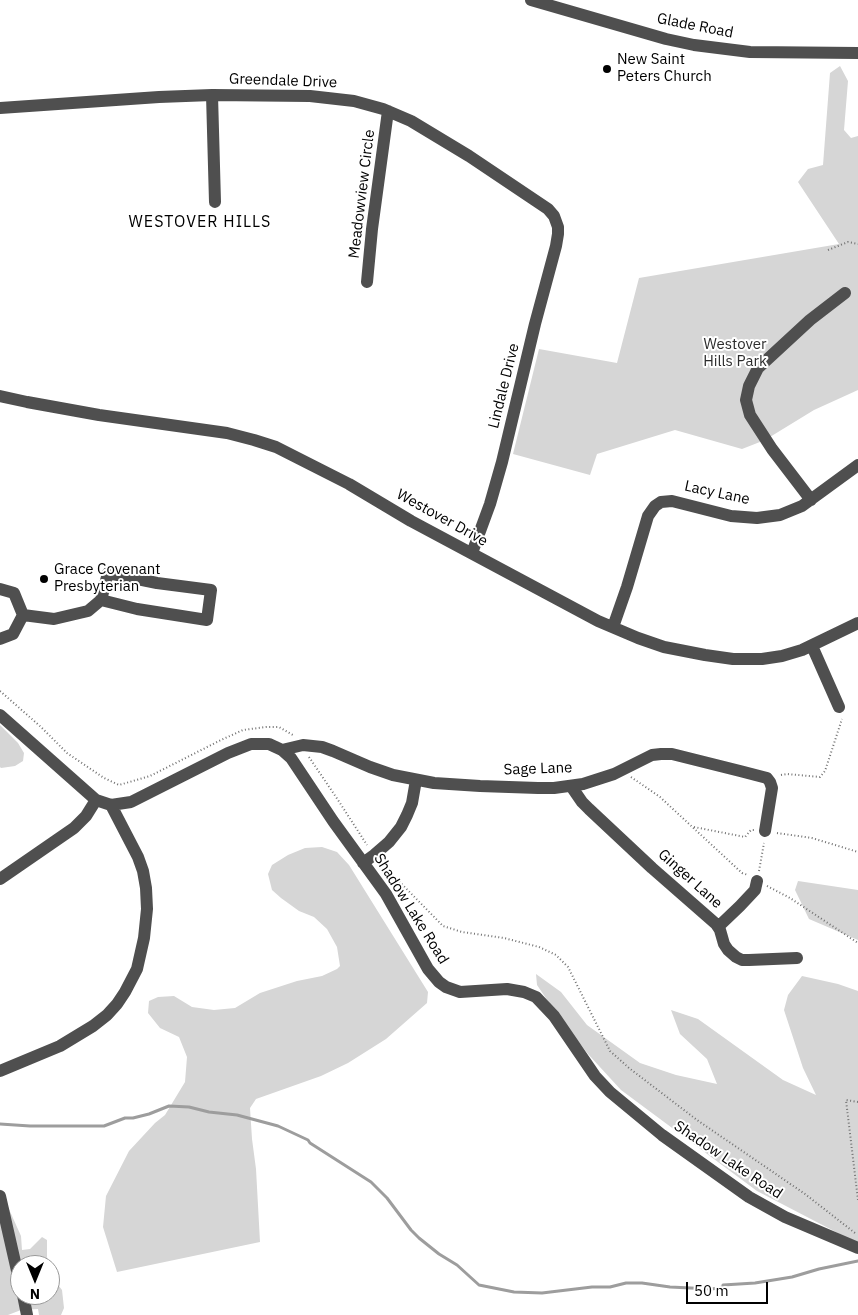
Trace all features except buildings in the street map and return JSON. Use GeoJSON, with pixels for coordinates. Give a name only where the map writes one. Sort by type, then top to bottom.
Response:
{"type":"FeatureCollection","features":[{"type":"Feature","properties":{"kind":"street","name":"Glade Road"},"geometry":{"type":"LineString","coordinates":[[531,0],[666,39],[694,45],[750,52],[858,53]]}},
{"type":"Feature","properties":{"kind":"street","name":"Greendale Drive"},"geometry":{"type":"LineString","coordinates":[[0,108],[212,95],[287,95],[324,97],[359,102],[388,111],[435,134],[548,209],[554,216],[557,225]]}},
{"type":"Feature","properties":{"kind":"street"},"geometry":{"type":"LineString","coordinates":[[212,95],[215,202]]}},
{"type":"Feature","properties":{"kind":"street","name":"Meadowview Circle"},"geometry":{"type":"LineString","coordinates":[[367,282],[388,111]]}},
{"type":"Feature","properties":{"kind":"street","name":"Lindale Drive"},"geometry":{"type":"LineString","coordinates":[[472,553],[490,504],[502,462],[556,246],[557,225]]}},
{"type":"Feature","properties":{"kind":"street"},"geometry":{"type":"LineString","coordinates":[[811,500],[772,449],[750,415],[746,400],[749,386],[758,368],[810,320],[845,293]]}},
{"type":"Feature","properties":{"kind":"street","name":"Westover Drive"},"geometry":{"type":"LineString","coordinates":[[0,396],[99,415],[227,433],[276,448],[325,471],[412,521],[557,599],[613,627],[664,647],[733,659],[754,660],[774,658],[812,646],[858,623]]}},
{"type":"Feature","properties":{"kind":"street","name":"Lacy Lane"},"geometry":{"type":"LineString","coordinates":[[613,627],[648,516],[656,506],[666,501],[674,501],[727,516],[742,518],[758,518],[784,514],[802,506],[858,465]]}},
{"type":"Feature","properties":{"kind":"street"},"geometry":{"type":"LineString","coordinates":[[23,615],[54,619],[88,611],[101,600],[108,573],[211,590],[207,620],[137,610],[101,600]]}},
{"type":"Feature","properties":{"kind":"street"},"geometry":{"type":"LineString","coordinates":[[0,589],[14,593],[23,615]]}},
{"type":"Feature","properties":{"kind":"street"},"geometry":{"type":"LineString","coordinates":[[0,639],[13,634],[23,615]]}},
{"type":"Feature","properties":{"kind":"street"},"geometry":{"type":"LineString","coordinates":[[812,646],[839,707]]}},
{"type":"Feature","properties":{"kind":"street"},"geometry":{"type":"LineString","coordinates":[[0,715],[96,800],[111,805],[131,802],[228,753],[251,744],[269,744],[282,750]]}},
{"type":"Feature","properties":{"kind":"street","name":"Sage Lane"},"geometry":{"type":"LineString","coordinates":[[282,750],[301,746],[322,748],[370,767],[416,780],[480,786],[554,788],[571,786],[599,780],[652,755],[661,754],[672,754],[767,778]]}},
{"type":"Feature","properties":{"kind":"street","name":"Shadow Lake Road"},"geometry":{"type":"LineString","coordinates":[[282,750],[291,758],[333,821],[369,859],[386,894],[428,969],[439,982],[446,987],[460,992],[507,989],[524,992],[536,997],[554,1016],[595,1076],[610,1092],[662,1134],[749,1197],[785,1217],[858,1248]]}},
{"type":"Feature","properties":{"kind":"street"},"geometry":{"type":"LineString","coordinates":[[766,831],[772,788],[767,778]]}},
{"type":"Feature","properties":{"kind":"street"},"geometry":{"type":"LineString","coordinates":[[369,859],[389,842],[404,821],[412,803],[416,780]]}},
{"type":"Feature","properties":{"kind":"street","name":"Ginger Lane"},"geometry":{"type":"LineString","coordinates":[[571,786],[589,809],[718,927],[724,944],[736,957],[742,960],[797,958]]}},
{"type":"Feature","properties":{"kind":"street"},"geometry":{"type":"LineString","coordinates":[[0,879],[74,828],[86,816],[96,800]]}},
{"type":"Feature","properties":{"kind":"street"},"geometry":{"type":"LineString","coordinates":[[0,1071],[60,1046],[93,1026],[117,1004],[137,969],[144,938],[147,909],[146,888],[138,857],[111,805]]}},
{"type":"Feature","properties":{"kind":"street"},"geometry":{"type":"LineString","coordinates":[[718,927],[750,895],[758,880]]}},
{"type":"Feature","properties":{"kind":"street"},"geometry":{"type":"LineString","coordinates":[[0,1196],[13,1255]]}},
{"type":"Feature","properties":{"kind":"path"},"geometry":{"type":"LineString","coordinates":[[828,250],[848,242],[858,244]]}},
{"type":"Feature","properties":{"kind":"path"},"geometry":{"type":"LineString","coordinates":[[0,691],[67,753],[104,778],[119,785],[150,776],[242,730],[279,727],[292,734],[338,800],[369,859],[443,926],[462,932],[504,938],[556,954],[568,967],[610,1051],[629,1068],[697,1120],[805,1194],[853,1230],[858,1237]]}},
{"type":"Feature","properties":{"kind":"path"},"geometry":{"type":"LineString","coordinates":[[767,778],[787,774],[820,777],[825,772],[842,719],[839,707]]}},
{"type":"Feature","properties":{"kind":"path"},"geometry":{"type":"LineString","coordinates":[[621,770],[660,797],[742,873],[790,898],[858,943]]}},
{"type":"Feature","properties":{"kind":"path"},"geometry":{"type":"LineString","coordinates":[[692,826],[745,837],[751,830],[812,838],[858,852]]}},
{"type":"Feature","properties":{"kind":"path"},"geometry":{"type":"LineString","coordinates":[[758,880],[766,831]]}},
{"type":"Feature","properties":{"kind":"path"},"geometry":{"type":"LineString","coordinates":[[858,1102],[846,1100],[858,1200]]}},
{"type":"Feature","properties":{"kind":"green space","name":"Westover Hills Park"},"geometry":{"type":"Polygon","coordinates":[[[840,66],[848,81],[844,130],[851,138],[858,136],[858,390],[814,410],[765,440],[742,449],[675,430],[597,454],[590,475],[513,454],[539,349],[617,363],[639,278],[839,244],[798,182],[808,169],[823,165],[830,73],[840,66]]]}},
{"type":"Feature","properties":{"kind":"green space"},"geometry":{"type":"Polygon","coordinates":[[[0,725],[18,743],[24,753],[23,761],[15,766],[0,767],[0,725]]]}},
{"type":"Feature","properties":{"kind":"green space"},"geometry":{"type":"Polygon","coordinates":[[[322,847],[337,852],[349,865],[428,992],[427,1003],[386,1039],[348,1063],[321,1076],[256,1099],[250,1108],[260,1242],[117,1272],[103,1227],[106,1196],[129,1151],[165,1115],[185,1082],[187,1057],[179,1037],[160,1028],[148,1013],[149,1001],[158,997],[174,996],[192,1007],[214,1010],[235,1008],[260,993],[297,981],[322,976],[337,969],[340,966],[337,947],[327,929],[314,917],[299,911],[272,890],[268,874],[272,865],[288,855],[305,848],[322,847]]]}},
{"type":"Feature","properties":{"kind":"green space"},"geometry":{"type":"Polygon","coordinates":[[[798,881],[858,890],[858,940],[809,919],[795,890],[798,881]]]}},
{"type":"Feature","properties":{"kind":"green space"},"geometry":{"type":"Polygon","coordinates":[[[536,974],[561,992],[587,1025],[640,1063],[676,1075],[717,1084],[707,1059],[680,1034],[671,1010],[698,1019],[783,1080],[816,1095],[803,1068],[784,1010],[788,995],[802,976],[838,984],[858,991],[858,1246],[834,1231],[757,1191],[621,1090],[588,1054],[554,1010],[537,985],[536,974]]]}},
{"type":"Feature","properties":{"kind":"green space"},"geometry":{"type":"Polygon","coordinates":[[[0,1189],[21,1236],[22,1250],[30,1249],[42,1237],[47,1240],[47,1255],[10,1255],[10,1305],[60,1305],[60,1287],[64,1308],[61,1315],[39,1315],[38,1309],[21,1310],[8,1315],[0,1315],[0,1189]]]}},
{"type":"Feature","properties":{"kind":"waterway"},"geometry":{"type":"LineString","coordinates":[[0,1124],[104,1126],[125,1118],[149,1114],[169,1106],[189,1107],[209,1112],[237,1115],[278,1126],[308,1140],[371,1182],[387,1198],[419,1238],[457,1265],[479,1285],[514,1292],[542,1293],[592,1287],[610,1287],[626,1283],[712,1289],[723,1287],[723,1285],[755,1283],[792,1277],[858,1261]]}},
{"type":"Feature","properties":{"kind":"place","name":"New Saint Peters Church"},"geometry":{"type":"Point","coordinates":[607,69]}},
{"type":"Feature","properties":{"kind":"place","name":"Grace Covenant Presbyterian"},"geometry":{"type":"Point","coordinates":[44,579]}},
{"type":"Feature","properties":{"kind":"district","name":"WESTOVER HILLS"},"geometry":{"type":"Point","coordinates":[200,222]}}]}
